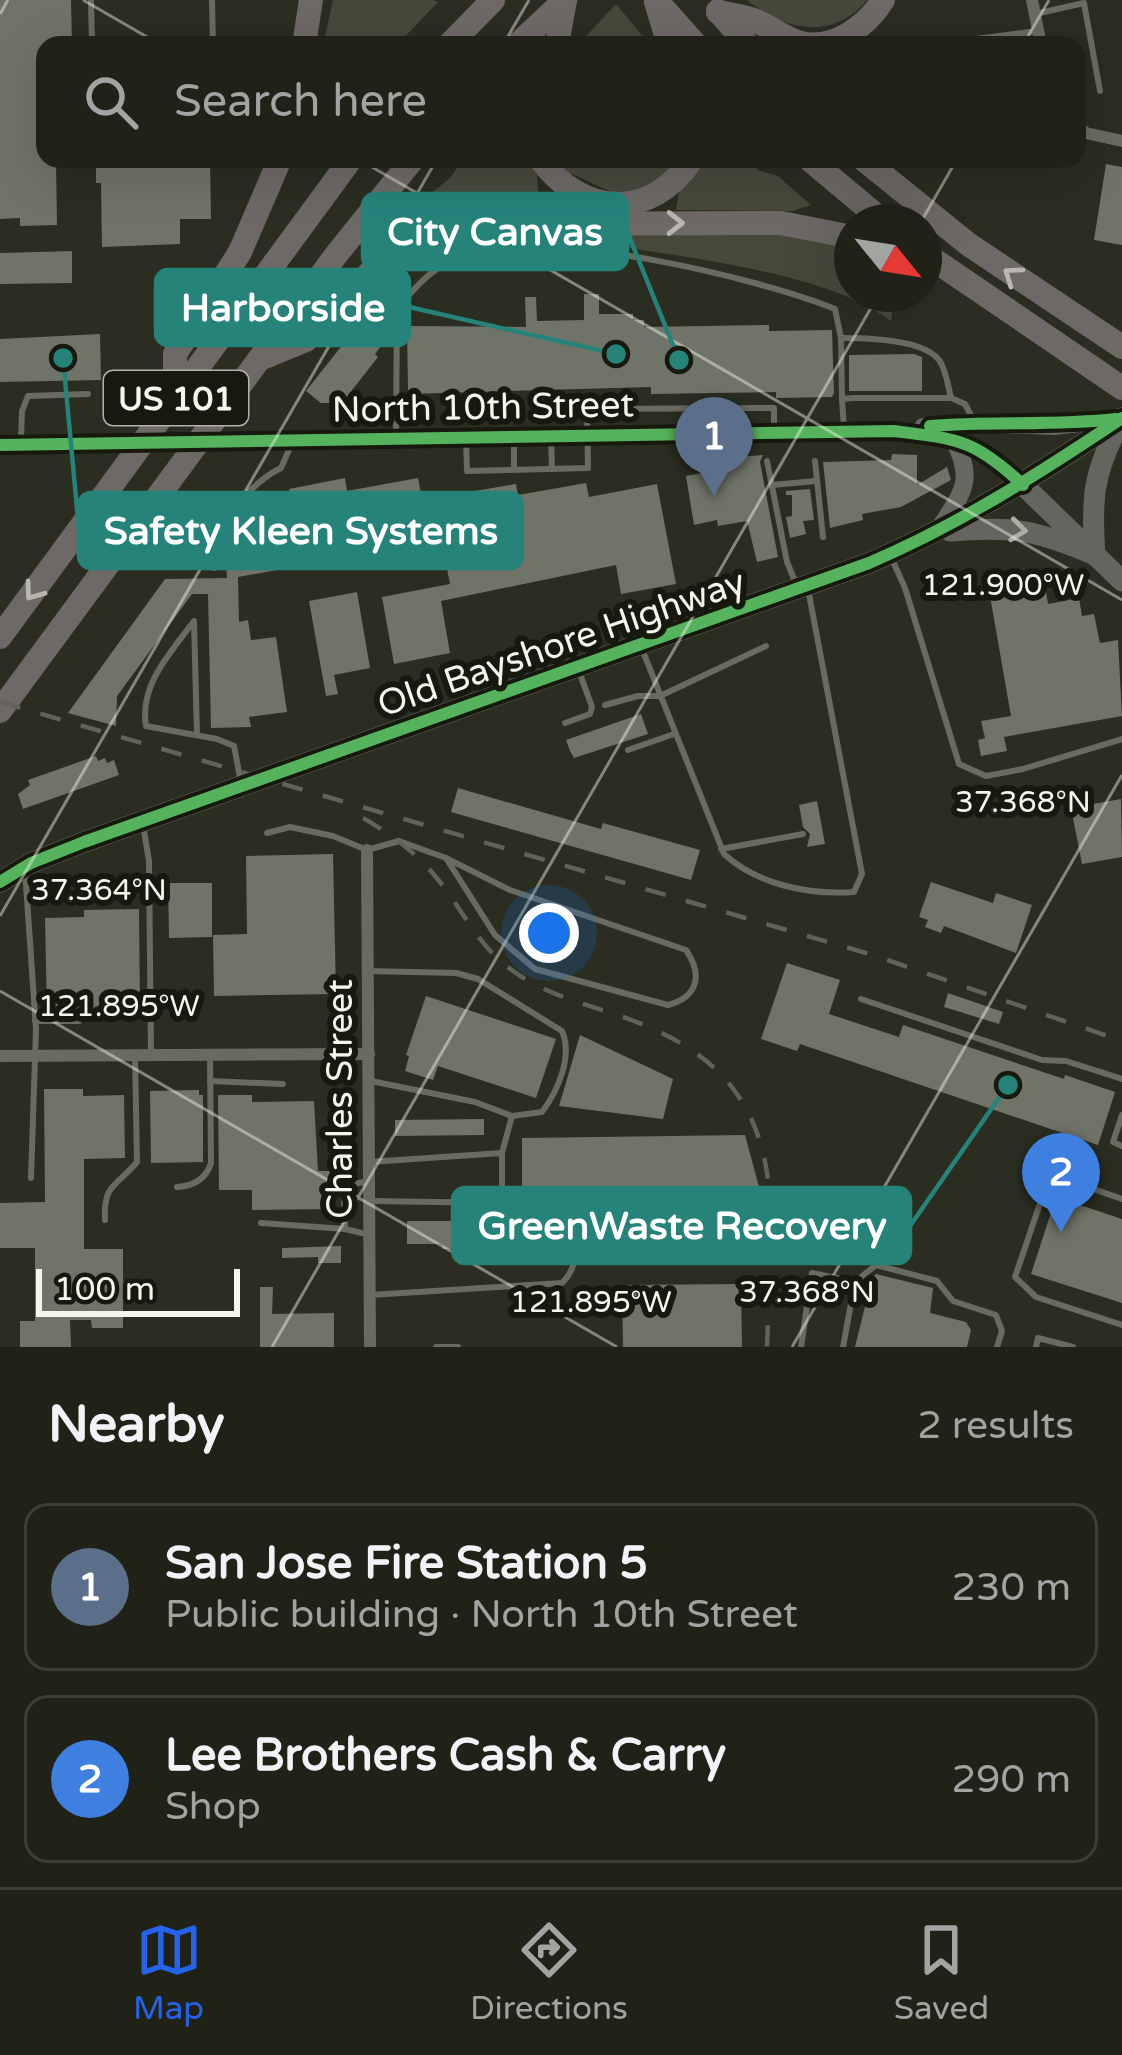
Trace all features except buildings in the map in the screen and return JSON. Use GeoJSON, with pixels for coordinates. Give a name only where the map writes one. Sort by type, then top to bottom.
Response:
{"type":"FeatureCollection","features":[{"type":"Feature","properties":{"kind":"highway"},"geometry":{"type":"LineString","coordinates":[[305,36],[311,0]]}},
{"type":"Feature","properties":{"kind":"highway"},"geometry":{"type":"LineString","coordinates":[[458,36],[494,0]]}},
{"type":"Feature","properties":{"kind":"highway"},"geometry":{"type":"LineString","coordinates":[[527,36],[565,0]]}},
{"type":"Feature","properties":{"kind":"highway"},"geometry":{"type":"LineString","coordinates":[[559,36],[565,0]]}},
{"type":"Feature","properties":{"kind":"highway"},"geometry":{"type":"LineString","coordinates":[[656,0],[670,35]]}},
{"type":"Feature","properties":{"kind":"highway"},"geometry":{"type":"LineString","coordinates":[[842,36],[873,16],[883,0]]}},
{"type":"Feature","properties":{"kind":"highway"},"geometry":{"type":"LineString","coordinates":[[713,6],[785,36]]}},
{"type":"Feature","properties":{"kind":"highway"},"geometry":{"type":"LineString","coordinates":[[713,6],[740,36]]}},
{"type":"Feature","properties":{"kind":"highway"},"geometry":{"type":"LineString","coordinates":[[176,399],[175,354],[240,253],[276,168]]}},
{"type":"Feature","properties":{"kind":"highway","name":"US 101"},"geometry":{"type":"LineString","coordinates":[[0,637],[344,168]]}},
{"type":"Feature","properties":{"kind":"highway","name":"US 101"},"geometry":{"type":"LineString","coordinates":[[0,711],[257,361],[406,168]]}},
{"type":"Feature","properties":{"kind":"highway"},"geometry":{"type":"LineString","coordinates":[[547,168],[578,196],[605,205],[649,197],[672,184],[685,168]]}},
{"type":"Feature","properties":{"kind":"highway"},"geometry":{"type":"LineString","coordinates":[[820,168],[863,204]]}},
{"type":"Feature","properties":{"kind":"highway"},"geometry":{"type":"LineString","coordinates":[[874,168],[968,244],[1116,344]]}},
{"type":"Feature","properties":{"kind":"highway"},"geometry":{"type":"LineString","coordinates":[[257,361],[306,340],[382,259],[440,232],[495,224],[781,223],[834,233]]}},
{"type":"Feature","properties":{"kind":"highway"},"geometry":{"type":"LineString","coordinates":[[942,269],[1122,388]]}},
{"type":"Feature","properties":{"kind":"main road"},"geometry":{"type":"LineString","coordinates":[[894,431],[975,422],[1054,426],[1122,418]]}},
{"type":"Feature","properties":{"kind":"main road"},"geometry":{"type":"LineString","coordinates":[[1096,556],[1091,506],[1094,480],[1122,418]]}},
{"type":"Feature","properties":{"kind":"main road","name":"Old Bayshore Highway"},"geometry":{"type":"LineString","coordinates":[[0,882],[25,867],[141,821],[890,554],[1023,485],[1122,418]]}},
{"type":"Feature","properties":{"kind":"main road","name":"North 10th Street"},"geometry":{"type":"LineString","coordinates":[[0,445],[894,431],[953,438],[983,449],[1023,485]]}},
{"type":"Feature","properties":{"kind":"main road"},"geometry":{"type":"LineString","coordinates":[[937,532],[965,486],[964,460],[953,438]]}},
{"type":"Feature","properties":{"kind":"main road"},"geometry":{"type":"LineString","coordinates":[[1023,485],[1122,581]]}},
{"type":"Feature","properties":{"kind":"main road"},"geometry":{"type":"LineString","coordinates":[[937,532],[1016,527],[1096,556]]}},
{"type":"Feature","properties":{"kind":"street"},"geometry":{"type":"LineString","coordinates":[[1086,133],[1122,140]]}},
{"type":"Feature","properties":{"kind":"street","name":"Charles Street"},"geometry":{"type":"LineString","coordinates":[[367,850],[370,1347]]}},
{"type":"Feature","properties":{"kind":"street"},"geometry":{"type":"LineString","coordinates":[[0,1056],[369,1054]]}},
{"type":"Feature","properties":{"kind":"lane"},"geometry":{"type":"LineString","coordinates":[[91,0],[92,36]]}},
{"type":"Feature","properties":{"kind":"lane"},"geometry":{"type":"LineString","coordinates":[[212,0],[213,36]]}},
{"type":"Feature","properties":{"kind":"lane"},"geometry":{"type":"LineString","coordinates":[[1034,7],[1084,3],[1100,91]]}},
{"type":"Feature","properties":{"kind":"lane"},"geometry":{"type":"LineString","coordinates":[[395,438],[398,310],[438,266],[470,252],[511,244],[593,252],[766,284],[836,308],[844,432]]}},
{"type":"Feature","properties":{"kind":"lane"},"geometry":{"type":"LineString","coordinates":[[841,338],[878,338],[934,354],[951,398]]}},
{"type":"Feature","properties":{"kind":"lane"},"geometry":{"type":"LineString","coordinates":[[21,445],[22,411],[28,396],[88,394]]}},
{"type":"Feature","properties":{"kind":"lane"},"geometry":{"type":"LineString","coordinates":[[842,399],[951,398],[965,404],[975,422]]}},
{"type":"Feature","properties":{"kind":"lane"},"geometry":{"type":"LineString","coordinates":[[466,436],[467,471],[588,468],[587,409],[774,408],[774,433]]}},
{"type":"Feature","properties":{"kind":"lane"},"geometry":{"type":"LineString","coordinates":[[649,409],[649,433]]}},
{"type":"Feature","properties":{"kind":"lane"},"geometry":{"type":"LineString","coordinates":[[551,435],[552,470]]}},
{"type":"Feature","properties":{"kind":"lane"},"geometry":{"type":"LineString","coordinates":[[514,436],[514,468]]}},
{"type":"Feature","properties":{"kind":"lane"},"geometry":{"type":"LineString","coordinates":[[214,568],[211,540],[216,520],[235,508],[264,476],[281,468],[293,440]]}},
{"type":"Feature","properties":{"kind":"lane"},"geometry":{"type":"LineString","coordinates":[[815,460],[823,537]]}},
{"type":"Feature","properties":{"kind":"lane"},"geometry":{"type":"LineString","coordinates":[[640,646],[721,849],[736,865],[799,889],[820,894],[854,892],[862,874],[820,655],[803,587],[787,562],[767,461]]}},
{"type":"Feature","properties":{"kind":"lane"},"geometry":{"type":"LineString","coordinates":[[772,485],[817,481]]}},
{"type":"Feature","properties":{"kind":"lane"},"geometry":{"type":"LineString","coordinates":[[890,554],[905,588],[959,764],[986,776],[1023,770],[1122,739]]}},
{"type":"Feature","properties":{"kind":"lane"},"geometry":{"type":"LineString","coordinates":[[197,735],[194,621],[154,676],[143,710],[146,726],[234,746],[242,786]]}},
{"type":"Feature","properties":{"kind":"lane"},"geometry":{"type":"LineString","coordinates":[[605,705],[638,696],[660,697],[766,646]]}},
{"type":"Feature","properties":{"kind":"lane"},"geometry":{"type":"LineString","coordinates":[[565,723],[590,715],[592,707],[578,668]]}},
{"type":"Feature","properties":{"kind":"lane"},"geometry":{"type":"LineString","coordinates":[[628,751],[674,734]]}},
{"type":"Feature","properties":{"kind":"lane"},"geometry":{"type":"LineString","coordinates":[[141,821],[149,841],[151,1055]]}},
{"type":"Feature","properties":{"kind":"lane"},"geometry":{"type":"LineString","coordinates":[[267,833],[290,827],[367,850],[399,841],[446,858],[510,890],[686,950],[698,966],[697,984],[685,1000],[668,1005],[535,969],[495,935],[446,858]]}},
{"type":"Feature","properties":{"kind":"lane"},"geometry":{"type":"LineString","coordinates":[[721,849],[803,834]]}},
{"type":"Feature","properties":{"kind":"lane"},"geometry":{"type":"LineString","coordinates":[[25,867],[35,1022],[32,1178]]}},
{"type":"Feature","properties":{"kind":"lane"},"geometry":{"type":"LineString","coordinates":[[368,971],[456,973],[478,979],[562,1031],[568,1051],[552,1099],[542,1112],[512,1116],[476,1102],[369,1081]]}},
{"type":"Feature","properties":{"kind":"lane"},"geometry":{"type":"LineString","coordinates":[[861,999],[1042,1060],[1066,1061],[1122,1079]]}},
{"type":"Feature","properties":{"kind":"lane"},"geometry":{"type":"LineString","coordinates":[[35,1022],[79,1021]]}},
{"type":"Feature","properties":{"kind":"lane"},"geometry":{"type":"LineString","coordinates":[[177,1186],[189,1186],[208,1174],[210,1055]]}},
{"type":"Feature","properties":{"kind":"lane"},"geometry":{"type":"LineString","coordinates":[[105,1220],[104,1199],[111,1186],[137,1162],[134,1056]]}},
{"type":"Feature","properties":{"kind":"lane"},"geometry":{"type":"LineString","coordinates":[[210,1081],[283,1084]]}},
{"type":"Feature","properties":{"kind":"lane"},"geometry":{"type":"LineString","coordinates":[[1122,1114],[1113,1142],[1122,1146]]}},
{"type":"Feature","properties":{"kind":"lane"},"geometry":{"type":"LineString","coordinates":[[502,1203],[502,1153],[512,1116]]}},
{"type":"Feature","properties":{"kind":"lane"},"geometry":{"type":"LineString","coordinates":[[369,1162],[502,1153]]}},
{"type":"Feature","properties":{"kind":"lane"},"geometry":{"type":"LineString","coordinates":[[1122,1199],[1049,1174],[1015,1277],[1036,1297],[1122,1325]]}},
{"type":"Feature","properties":{"kind":"lane"},"geometry":{"type":"LineString","coordinates":[[345,1229],[344,1197],[349,1185],[369,1180]]}},
{"type":"Feature","properties":{"kind":"lane"},"geometry":{"type":"LineString","coordinates":[[370,1201],[502,1203],[568,1224],[574,1235],[575,1262],[572,1274],[562,1283],[370,1295]]}},
{"type":"Feature","properties":{"kind":"lane"},"geometry":{"type":"LineString","coordinates":[[799,1204],[828,1214]]}},
{"type":"Feature","properties":{"kind":"lane"},"geometry":{"type":"LineString","coordinates":[[261,1222],[370,1234]]}},
{"type":"Feature","properties":{"kind":"lane"},"geometry":{"type":"LineString","coordinates":[[843,1347],[855,1282],[876,1264],[937,1281],[953,1301],[996,1315],[1002,1331],[997,1347]]}},
{"type":"Feature","properties":{"kind":"lane"},"geometry":{"type":"LineString","coordinates":[[801,1347],[812,1273],[855,1282]]}},
{"type":"Feature","properties":{"kind":"lane"},"geometry":{"type":"LineString","coordinates":[[1036,1347],[1038,1338],[1073,1347]]}},
{"type":"Feature","properties":{"kind":"lane"},"geometry":{"type":"LineString","coordinates":[[436,1347],[458,1347]]}},
{"type":"Feature","properties":{"kind":"green space"},"geometry":{"type":"Polygon","coordinates":[[[333,0],[438,2],[406,36],[325,36],[333,0]]]}},
{"type":"Feature","properties":{"kind":"green space"},"geometry":{"type":"Polygon","coordinates":[[[747,0],[867,0],[839,22],[808,27],[776,19],[747,0]]]}},
{"type":"Feature","properties":{"kind":"green space"},"geometry":{"type":"Polygon","coordinates":[[[616,4],[643,36],[586,36],[616,4]]]}},
{"type":"Feature","properties":{"kind":"green space"},"geometry":{"type":"Polygon","coordinates":[[[456,168],[533,168],[538,191],[548,198],[543,211],[495,208],[487,201],[415,227],[405,221],[456,168]]]}},
{"type":"Feature","properties":{"kind":"green space"},"geometry":{"type":"Polygon","coordinates":[[[560,168],[669,168],[652,184],[627,193],[560,168]]]}},
{"type":"Feature","properties":{"kind":"green space"},"geometry":{"type":"Polygon","coordinates":[[[698,168],[756,168],[778,176],[811,205],[793,211],[676,210],[679,192],[698,168]]]}},
{"type":"Feature","properties":{"kind":"green space"},"geometry":{"type":"Polygon","coordinates":[[[565,232],[800,235],[834,243],[834,292],[739,266],[572,239],[565,232]]]}},
{"type":"Feature","properties":{"kind":"railway"},"geometry":{"type":"LineString","coordinates":[[0,702],[873,955],[1122,1041]]}},
{"type":"Feature","properties":{"kind":"railway"},"geometry":{"type":"LineString","coordinates":[[363,818],[423,863],[480,939],[524,979],[644,1025],[693,1051],[728,1083],[751,1119],[764,1159],[771,1248],[767,1347]]}},
{"type":"Feature","properties":{"kind":"cycle path"},"geometry":{"type":"LineString","coordinates":[[0,882],[31,863],[84,842],[869,563],[999,496],[1122,418]]}},
{"type":"Feature","properties":{"kind":"cycle path"},"geometry":{"type":"LineString","coordinates":[[930,426],[1116,419]]}},
{"type":"Feature","properties":{"kind":"cycle path"},"geometry":{"type":"LineString","coordinates":[[0,445],[894,431],[964,444],[991,458],[1023,485]]}},
{"type":"Feature","properties":{"kind":"place","name":"Harborside"},"geometry":{"type":"Point","coordinates":[616,354]}},
{"type":"Feature","properties":{"kind":"place","name":"Safety Kleen Systems"},"geometry":{"type":"Point","coordinates":[63,358]}},
{"type":"Feature","properties":{"kind":"place","name":"City Canvas"},"geometry":{"type":"Point","coordinates":[679,360]}},
{"type":"Feature","properties":{"kind":"place","name":"San Jose Fire Station 5"},"geometry":{"type":"Point","coordinates":[714,496]}},
{"type":"Feature","properties":{"kind":"place","name":"GreenWaste Recovery"},"geometry":{"type":"Point","coordinates":[1008,1085]}},
{"type":"Feature","properties":{"kind":"place","name":"Lee Brothers Cash & Carry"},"geometry":{"type":"Point","coordinates":[1061,1232]}}]}
